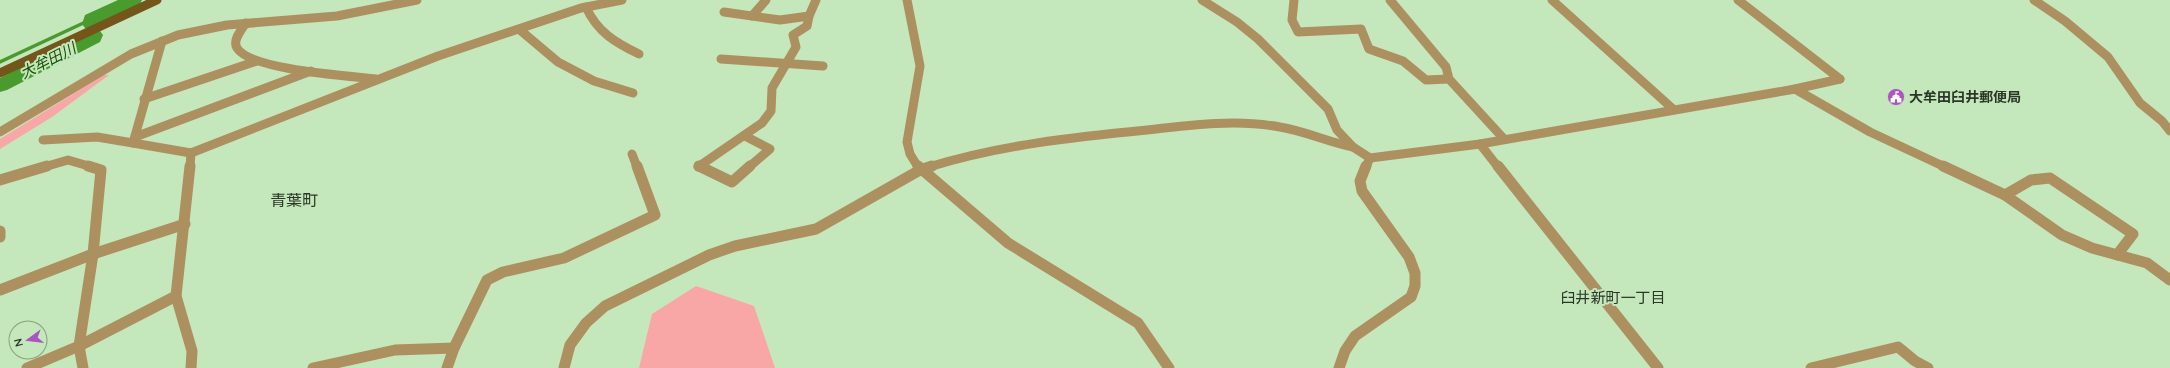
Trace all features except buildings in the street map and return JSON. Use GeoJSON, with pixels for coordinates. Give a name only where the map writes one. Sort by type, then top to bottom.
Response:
{"type":"FeatureCollection","features":[{"type":"Feature","properties":{"kind":"main road"},"geometry":{"type":"LineString","coordinates":[[0,73],[151,1]]}},
{"type":"Feature","properties":{"kind":"street"},"geometry":{"type":"LineString","coordinates":[[0,132],[40,112],[133,52],[162,41],[191,32],[246,23],[319,18],[418,0]]}},
{"type":"Feature","properties":{"kind":"street"},"geometry":{"type":"LineString","coordinates":[[43,140],[98,137],[134,140],[191,153],[438,56],[520,30],[582,5],[622,0]]}},
{"type":"Feature","properties":{"kind":"street"},"geometry":{"type":"LineString","coordinates":[[752,16],[766,0]]}},
{"type":"Feature","properties":{"kind":"street"},"geometry":{"type":"LineString","coordinates":[[745,136],[770,149],[732,182],[698,167],[731,143],[745,136],[762,123],[772,111],[772,88],[796,47],[793,35],[807,26],[816,0]]}},
{"type":"Feature","properties":{"kind":"street"},"geometry":{"type":"LineString","coordinates":[[907,0],[920,66],[907,142],[910,154],[920,170],[1008,243],[1138,323],[1169,368]]}},
{"type":"Feature","properties":{"kind":"street"},"geometry":{"type":"LineString","coordinates":[[1202,0],[1258,38],[1328,109],[1337,130],[1353,147],[1370,158],[1504,140],[1673,109],[1795,89],[1840,79],[1738,0]]}},
{"type":"Feature","properties":{"kind":"street"},"geometry":{"type":"LineString","coordinates":[[1294,0],[1295,6],[1291,15],[1293,26],[1298,32],[1361,29],[1369,49],[1403,62],[1426,80],[1448,79]]}},
{"type":"Feature","properties":{"kind":"street"},"geometry":{"type":"LineString","coordinates":[[1390,0],[1446,67],[1448,79],[1504,140]]}},
{"type":"Feature","properties":{"kind":"street"},"geometry":{"type":"LineString","coordinates":[[1552,0],[1673,109]]}},
{"type":"Feature","properties":{"kind":"street"},"geometry":{"type":"LineString","coordinates":[[2034,0],[2065,21],[2108,57],[2140,103],[2162,121],[2170,131]]}},
{"type":"Feature","properties":{"kind":"street"},"geometry":{"type":"LineString","coordinates":[[582,5],[596,25],[610,40],[639,54]]}},
{"type":"Feature","properties":{"kind":"street"},"geometry":{"type":"LineString","coordinates":[[724,12],[780,20],[810,16]]}},
{"type":"Feature","properties":{"kind":"street"},"geometry":{"type":"LineString","coordinates":[[246,23],[236,37],[237,47],[242,53],[257,61],[311,71],[378,80]]}},
{"type":"Feature","properties":{"kind":"street"},"geometry":{"type":"LineString","coordinates":[[520,30],[558,62],[594,81],[634,93]]}},
{"type":"Feature","properties":{"kind":"street"},"geometry":{"type":"LineString","coordinates":[[134,140],[144,100],[162,41]]}},
{"type":"Feature","properties":{"kind":"street"},"geometry":{"type":"LineString","coordinates":[[721,59],[823,66]]}},
{"type":"Feature","properties":{"kind":"street"},"geometry":{"type":"LineString","coordinates":[[144,100],[257,61]]}},
{"type":"Feature","properties":{"kind":"street"},"geometry":{"type":"LineString","coordinates":[[134,140],[311,71]]}},
{"type":"Feature","properties":{"kind":"street"},"geometry":{"type":"LineString","coordinates":[[1795,89],[1870,132],[2005,195],[2062,235],[2092,248],[2147,263],[2170,280]]}},
{"type":"Feature","properties":{"kind":"street"},"geometry":{"type":"LineString","coordinates":[[564,368],[570,346],[586,323],[605,306],[709,255],[734,246],[794,236],[816,229],[920,170],[962,157],[1074,137],[1195,125],[1230,124],[1280,127],[1353,147]]}},
{"type":"Feature","properties":{"kind":"street"},"geometry":{"type":"LineString","coordinates":[[1480,144],[1658,368]]}},
{"type":"Feature","properties":{"kind":"street"},"geometry":{"type":"LineString","coordinates":[[191,153],[186,224],[176,296],[192,351],[192,368]]}},
{"type":"Feature","properties":{"kind":"street"},"geometry":{"type":"LineString","coordinates":[[447,368],[454,348],[487,280],[503,272],[564,258],[655,215],[632,154]]}},
{"type":"Feature","properties":{"kind":"street"},"geometry":{"type":"LineString","coordinates":[[1339,368],[1345,351],[1356,336],[1411,297],[1415,286],[1415,273],[1409,257],[1362,191],[1360,180],[1370,158]]}},
{"type":"Feature","properties":{"kind":"street"},"geometry":{"type":"LineString","coordinates":[[0,180],[68,160],[101,170],[93,254],[79,346],[83,368]]}},
{"type":"Feature","properties":{"kind":"street"},"geometry":{"type":"LineString","coordinates":[[2005,195],[2031,180],[2050,178],[2133,234],[2117,255]]}},
{"type":"Feature","properties":{"kind":"street"},"geometry":{"type":"LineString","coordinates":[[0,290],[93,254],[186,224]]}},
{"type":"Feature","properties":{"kind":"street"},"geometry":{"type":"LineString","coordinates":[[0,231],[0,237]]}},
{"type":"Feature","properties":{"kind":"street"},"geometry":{"type":"LineString","coordinates":[[27,368],[79,346],[176,296]]}},
{"type":"Feature","properties":{"kind":"street"},"geometry":{"type":"LineString","coordinates":[[1811,368],[1898,347],[1928,368]]}},
{"type":"Feature","properties":{"kind":"street"},"geometry":{"type":"LineString","coordinates":[[313,368],[395,350],[454,348]]}},
{"type":"Feature","properties":{"kind":"shaded area"},"geometry":{"type":"Polygon","coordinates":[[[104,75],[109,75],[52,117],[0,149],[0,139],[104,75]]]}},
{"type":"Feature","properties":{"kind":"shaded area"},"geometry":{"type":"Polygon","coordinates":[[[696,286],[754,306],[775,368],[639,368],[652,314],[696,286]]]}},
{"type":"Feature","properties":{"kind":"waterway","name":"大牟田川"},"geometry":{"type":"LineString","coordinates":[[92,24],[92,19],[133,0]]}},
{"type":"Feature","properties":{"kind":"waterway"},"geometry":{"type":"LineString","coordinates":[[0,62],[92,19]]}},
{"type":"Feature","properties":{"kind":"waterway","name":"大牟田川"},"geometry":{"type":"LineString","coordinates":[[0,86],[93,38],[93,35]]}},
{"type":"Feature","properties":{"kind":"place","name":"大牟田臼井郵便局"},"geometry":{"type":"Point","coordinates":[1896,97]}},
{"type":"Feature","properties":{"kind":"district","name":"青葉町"},"geometry":{"type":"Point","coordinates":[294,200]}},
{"type":"Feature","properties":{"kind":"district","name":"臼井新町一丁目"},"geometry":{"type":"Point","coordinates":[1613,298]}}]}
